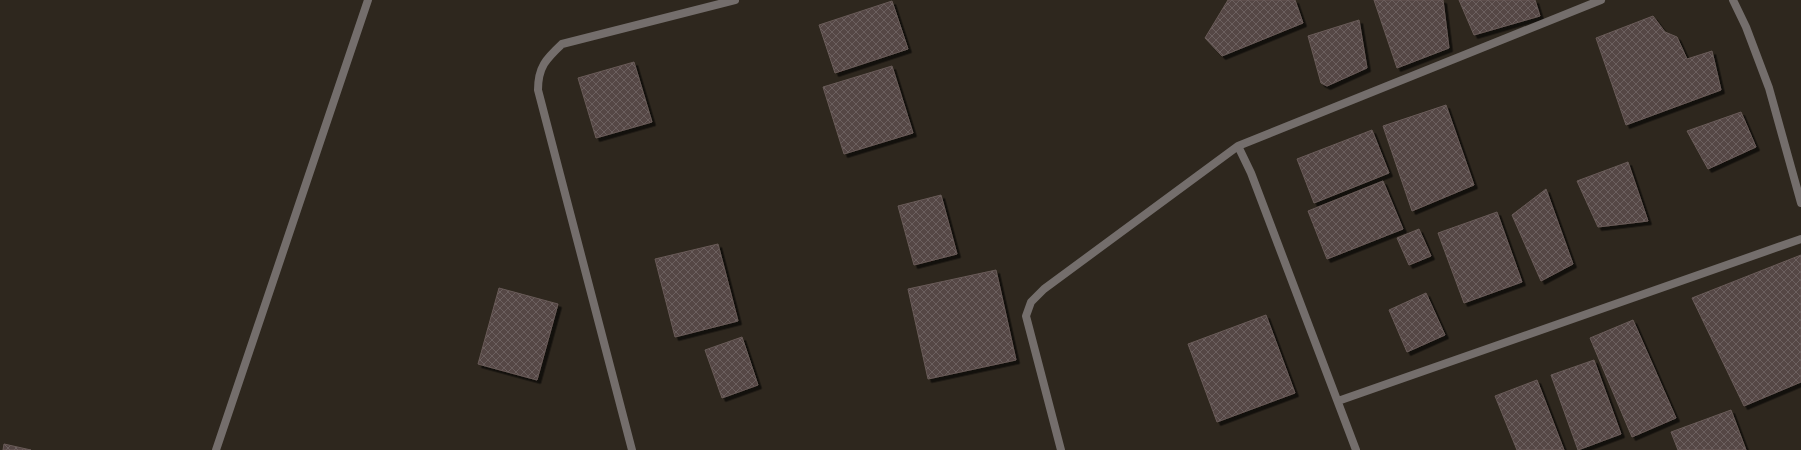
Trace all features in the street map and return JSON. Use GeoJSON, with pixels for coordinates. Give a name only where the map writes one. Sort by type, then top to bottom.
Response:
{"type":"FeatureCollection","features":[{"type":"Feature","properties":{"kind":"street"},"geometry":{"type":"LineString","coordinates":[[216,450],[368,0]]}},
{"type":"Feature","properties":{"kind":"street"},"geometry":{"type":"LineString","coordinates":[[632,450],[538,90],[538,76],[547,58],[562,44],[734,0]]}},
{"type":"Feature","properties":{"kind":"street"},"geometry":{"type":"LineString","coordinates":[[1061,450],[1026,316],[1031,302],[1044,289],[1238,146],[1601,0]]}},
{"type":"Feature","properties":{"kind":"street"},"geometry":{"type":"LineString","coordinates":[[1734,0],[1746,26],[1769,88],[1801,203]]}},
{"type":"Feature","properties":{"kind":"street"},"geometry":{"type":"LineString","coordinates":[[1238,146],[1251,173],[1356,450]]}},
{"type":"Feature","properties":{"kind":"street"},"geometry":{"type":"LineString","coordinates":[[1338,401],[1801,239]]}},
{"type":"Feature","properties":{"kind":"building"},"geometry":{"type":"Polygon","coordinates":[[[1228,0],[1295,0],[1303,23],[1222,56],[1205,38],[1228,0]]]}},
{"type":"Feature","properties":{"kind":"building"},"geometry":{"type":"Polygon","coordinates":[[[1374,0],[1443,0],[1449,48],[1397,68],[1374,0]]]}},
{"type":"Feature","properties":{"kind":"building"},"geometry":{"type":"Polygon","coordinates":[[[1459,0],[1535,0],[1540,16],[1474,35],[1459,0]]]}},
{"type":"Feature","properties":{"kind":"building"},"geometry":{"type":"Polygon","coordinates":[[[892,1],[908,49],[835,73],[819,25],[892,1]]]}},
{"type":"Feature","properties":{"kind":"building"},"geometry":{"type":"Polygon","coordinates":[[[1653,16],[1665,32],[1677,37],[1687,59],[1712,51],[1721,90],[1626,125],[1596,38],[1653,16]]]}},
{"type":"Feature","properties":{"kind":"building"},"geometry":{"type":"Polygon","coordinates":[[[1359,20],[1367,68],[1327,86],[1321,83],[1308,36],[1359,20]]]}},
{"type":"Feature","properties":{"kind":"building"},"geometry":{"type":"Polygon","coordinates":[[[634,62],[652,122],[596,138],[578,78],[634,62]]]}},
{"type":"Feature","properties":{"kind":"building"},"geometry":{"type":"Polygon","coordinates":[[[892,66],[913,133],[844,154],[823,87],[892,66]]]}},
{"type":"Feature","properties":{"kind":"building"},"geometry":{"type":"Polygon","coordinates":[[[1446,105],[1474,185],[1412,211],[1383,126],[1446,105]]]}},
{"type":"Feature","properties":{"kind":"building"},"geometry":{"type":"Polygon","coordinates":[[[1741,112],[1756,147],[1708,169],[1687,131],[1741,112]]]}},
{"type":"Feature","properties":{"kind":"building"},"geometry":{"type":"Polygon","coordinates":[[[1372,130],[1389,173],[1314,203],[1297,159],[1372,130]]]}},
{"type":"Feature","properties":{"kind":"building"},"geometry":{"type":"Polygon","coordinates":[[[1628,162],[1648,221],[1598,227],[1577,181],[1628,162]]]}},
{"type":"Feature","properties":{"kind":"building"},"geometry":{"type":"Polygon","coordinates":[[[1383,181],[1403,229],[1327,259],[1308,211],[1383,181]]]}},
{"type":"Feature","properties":{"kind":"building"},"geometry":{"type":"Polygon","coordinates":[[[1546,189],[1573,264],[1541,281],[1512,215],[1546,189]]]}},
{"type":"Feature","properties":{"kind":"building"},"geometry":{"type":"Polygon","coordinates":[[[941,195],[957,254],[914,265],[898,206],[941,195]]]}},
{"type":"Feature","properties":{"kind":"building"},"geometry":{"type":"Polygon","coordinates":[[[1497,212],[1522,282],[1464,303],[1438,233],[1497,212]]]}},
{"type":"Feature","properties":{"kind":"building"},"geometry":{"type":"Polygon","coordinates":[[[1419,229],[1431,256],[1409,265],[1397,238],[1419,229]]]}},
{"type":"Feature","properties":{"kind":"building"},"geometry":{"type":"Polygon","coordinates":[[[718,244],[738,321],[675,337],[655,259],[718,244]]]}},
{"type":"Feature","properties":{"kind":"building"},"geometry":{"type":"Polygon","coordinates":[[[1801,255],[1801,382],[1744,406],[1692,298],[1801,255]]]}},
{"type":"Feature","properties":{"kind":"building"},"geometry":{"type":"Polygon","coordinates":[[[996,270],[1016,360],[928,379],[908,289],[996,270]]]}},
{"type":"Feature","properties":{"kind":"building"},"geometry":{"type":"Polygon","coordinates":[[[499,288],[558,304],[537,380],[478,364],[499,288]]]}},
{"type":"Feature","properties":{"kind":"building"},"geometry":{"type":"Polygon","coordinates":[[[1426,293],[1445,335],[1407,352],[1389,310],[1426,293]]]}},
{"type":"Feature","properties":{"kind":"building"},"geometry":{"type":"Polygon","coordinates":[[[1266,315],[1295,393],[1217,422],[1188,344],[1266,315]]]}},
{"type":"Feature","properties":{"kind":"building"},"geometry":{"type":"Polygon","coordinates":[[[1633,320],[1676,418],[1632,437],[1590,338],[1633,320]]]}},
{"type":"Feature","properties":{"kind":"building"},"geometry":{"type":"Polygon","coordinates":[[[742,337],[758,385],[722,398],[705,350],[742,337]]]}},
{"type":"Feature","properties":{"kind":"building"},"geometry":{"type":"Polygon","coordinates":[[[1594,360],[1621,434],[1578,450],[1551,375],[1594,360]]]}},
{"type":"Feature","properties":{"kind":"building"},"geometry":{"type":"Polygon","coordinates":[[[1537,380],[1564,450],[1517,450],[1495,396],[1537,380]]]}},
{"type":"Feature","properties":{"kind":"building"},"geometry":{"type":"Polygon","coordinates":[[[1731,410],[1746,450],[1678,450],[1671,432],[1731,410]]]}},
{"type":"Feature","properties":{"kind":"building"},"geometry":{"type":"Polygon","coordinates":[[[4,444],[31,450],[3,450],[4,444]]]}}]}
